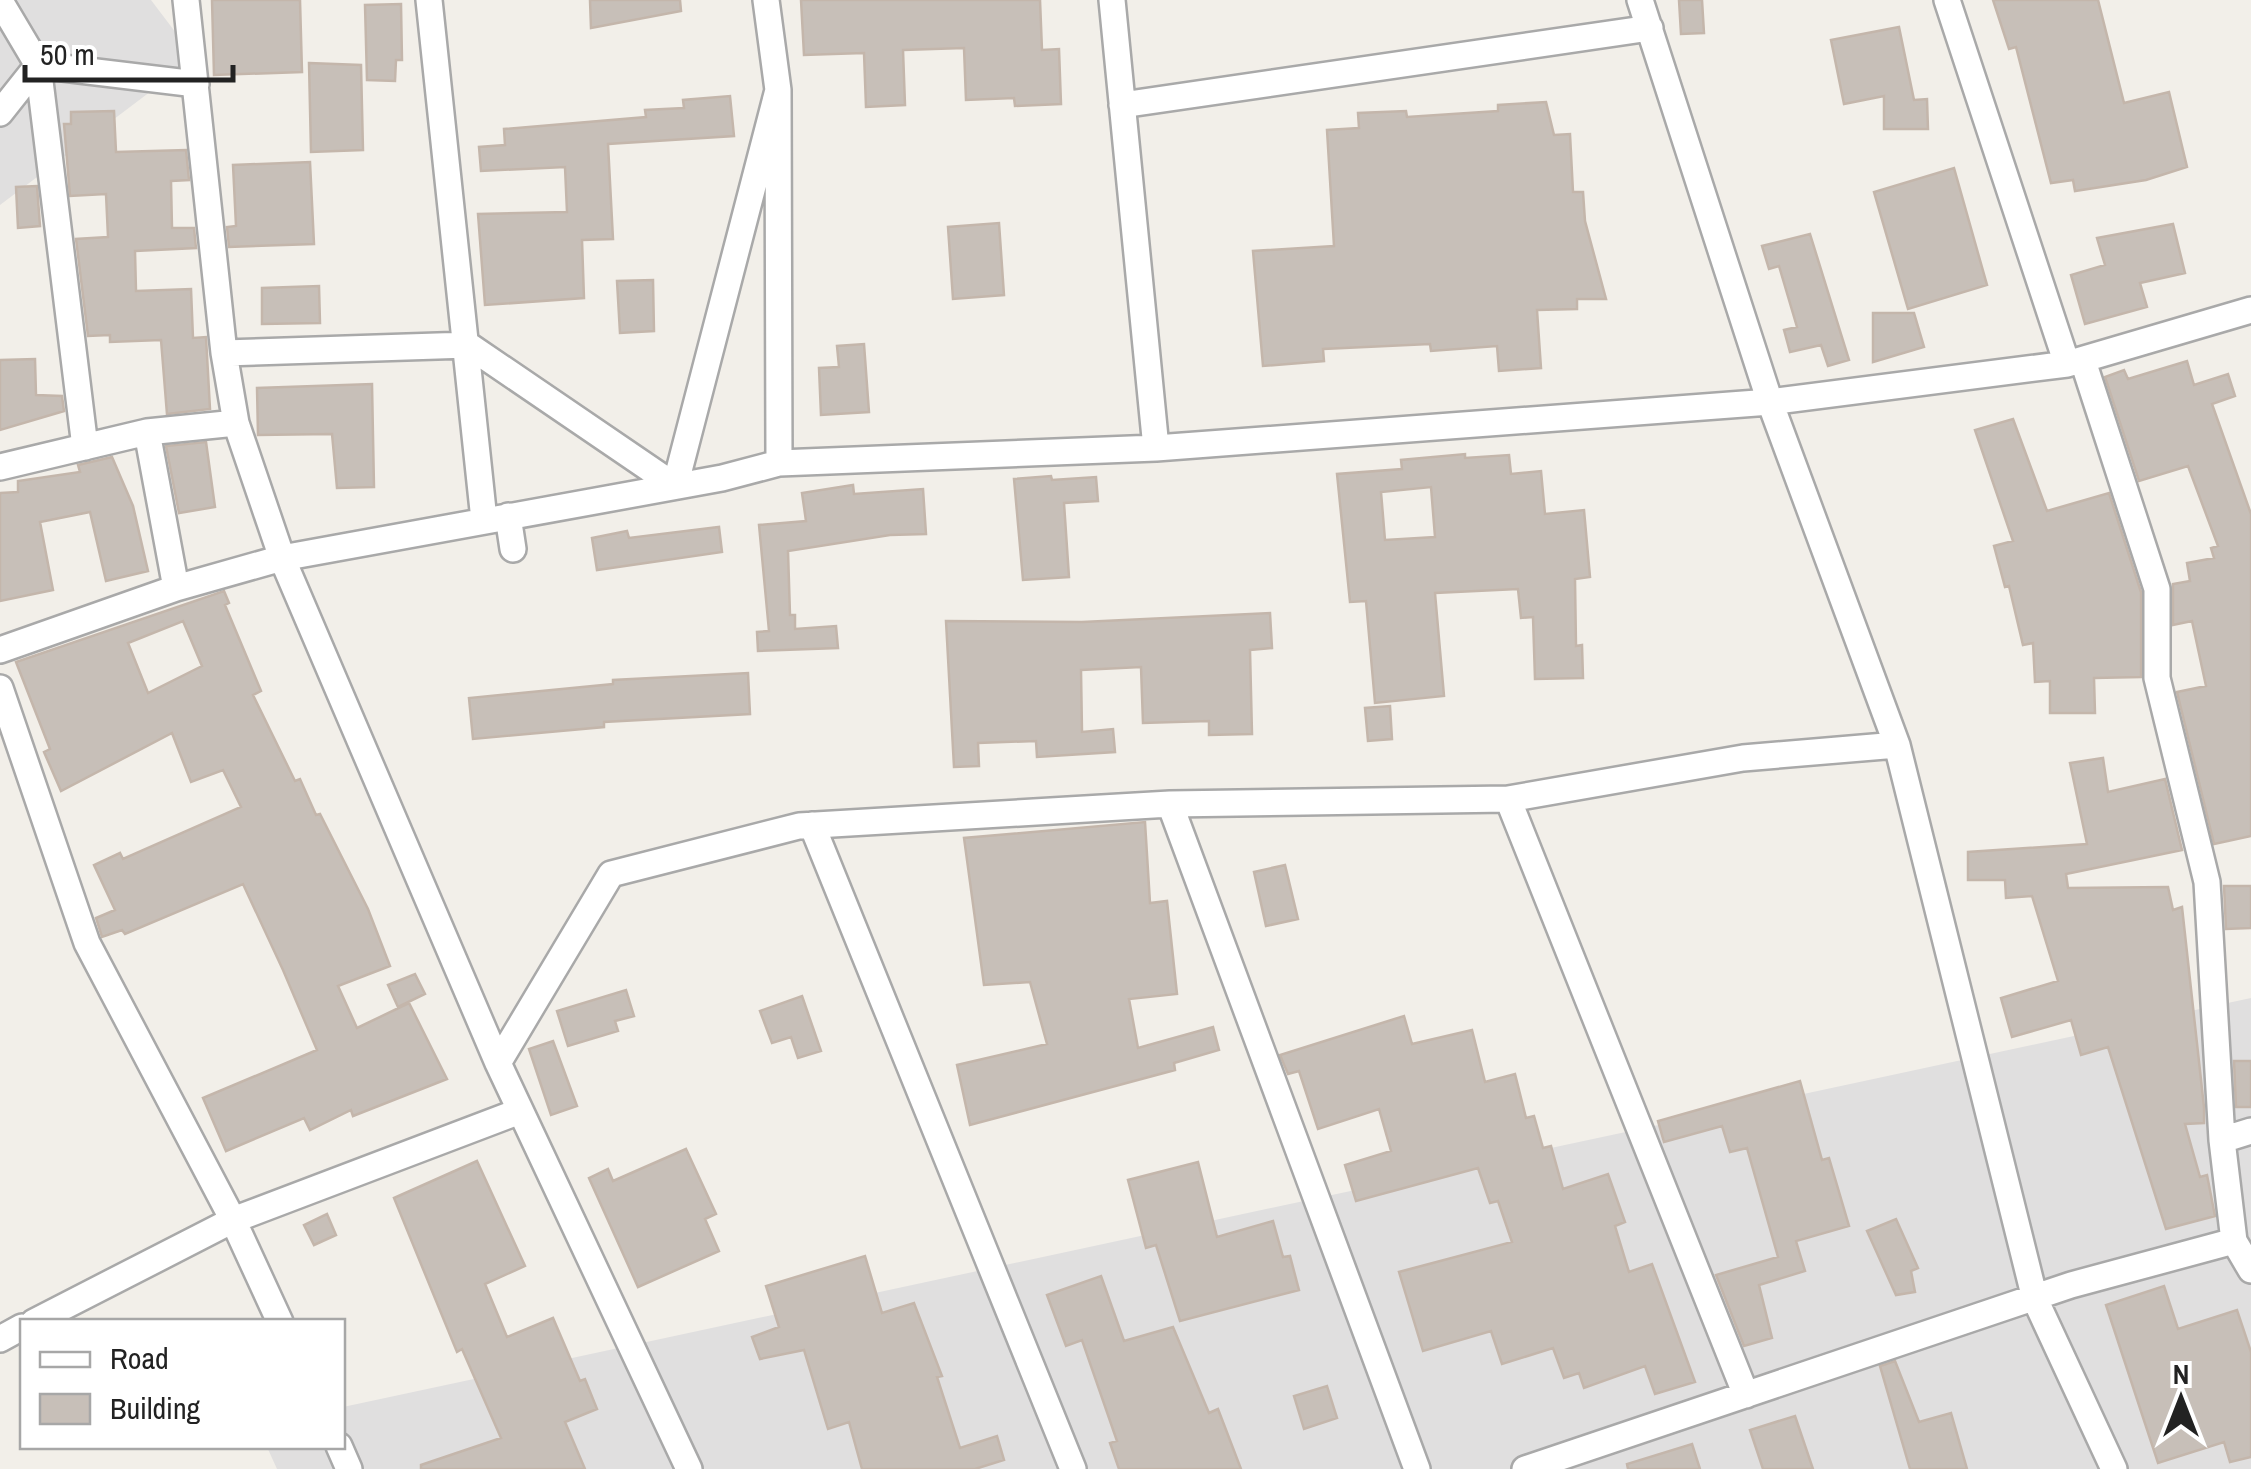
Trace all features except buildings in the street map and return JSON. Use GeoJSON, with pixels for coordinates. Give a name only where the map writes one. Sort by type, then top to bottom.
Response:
{"type":"FeatureCollection","features":[{"type":"Feature","properties":{"kind":"street"},"geometry":{"type":"LineString","coordinates":[[186,0],[224,353],[236,423],[282,558],[498,1063],[689,1469]]}},
{"type":"Feature","properties":{"kind":"street"},"geometry":{"type":"LineString","coordinates":[[429,0],[468,345],[496,518],[513,549]]}},
{"type":"Feature","properties":{"kind":"street"},"geometry":{"type":"LineString","coordinates":[[766,0],[778,90],[780,463]]}},
{"type":"Feature","properties":{"kind":"street"},"geometry":{"type":"LineString","coordinates":[[1112,0],[1156,448]]}},
{"type":"Feature","properties":{"kind":"street"},"geometry":{"type":"LineString","coordinates":[[1640,0],[1770,402],[1897,746],[2036,1300],[2114,1469]]}},
{"type":"Feature","properties":{"kind":"street"},"geometry":{"type":"LineString","coordinates":[[1946,0],[2157,588],[2157,678],[2208,882],[2222,1140],[2234,1241],[2251,1270]]}},
{"type":"Feature","properties":{"kind":"street"},"geometry":{"type":"LineString","coordinates":[[0,2],[38,65],[85,447]]}},
{"type":"Feature","properties":{"kind":"street"},"geometry":{"type":"LineString","coordinates":[[1122,105],[1650,28]]}},
{"type":"Feature","properties":{"kind":"street"},"geometry":{"type":"LineString","coordinates":[[38,65],[196,84]]}},
{"type":"Feature","properties":{"kind":"street"},"geometry":{"type":"LineString","coordinates":[[0,112],[38,65]]}},
{"type":"Feature","properties":{"kind":"street"},"geometry":{"type":"LineString","coordinates":[[675,486],[778,90]]}},
{"type":"Feature","properties":{"kind":"street"},"geometry":{"type":"LineString","coordinates":[[0,650],[176,588],[282,558],[780,463],[1156,448],[1770,402],[2075,363],[2250,318]]}},
{"type":"Feature","properties":{"kind":"street"},"geometry":{"type":"LineString","coordinates":[[224,353],[468,345],[675,486]]}},
{"type":"Feature","properties":{"kind":"street"},"geometry":{"type":"LineString","coordinates":[[0,467],[146,432],[236,423]]}},
{"type":"Feature","properties":{"kind":"street"},"geometry":{"type":"LineString","coordinates":[[146,432],[176,588]]}},
{"type":"Feature","properties":{"kind":"street"},"geometry":{"type":"LineString","coordinates":[[0,688],[87,943],[233,1220],[279,1319]]}},
{"type":"Feature","properties":{"kind":"street"},"geometry":{"type":"LineString","coordinates":[[498,1063],[612,874],[812,825],[1170,804],[1508,798],[1742,758],[1897,746]]}},
{"type":"Feature","properties":{"kind":"street"},"geometry":{"type":"LineString","coordinates":[[1508,798],[1746,1395]]}},
{"type":"Feature","properties":{"kind":"street"},"geometry":{"type":"LineString","coordinates":[[1170,804],[1417,1469]]}},
{"type":"Feature","properties":{"kind":"street"},"geometry":{"type":"LineString","coordinates":[[812,825],[1074,1469]]}},
{"type":"Feature","properties":{"kind":"street"},"geometry":{"type":"LineString","coordinates":[[40,1319],[233,1220],[520,1111]]}},
{"type":"Feature","properties":{"kind":"street"},"geometry":{"type":"LineString","coordinates":[[2222,1140],[2251,1132]]}},
{"type":"Feature","properties":{"kind":"street"},"geometry":{"type":"LineString","coordinates":[[1525,1469],[2036,1300],[2071,1284],[2234,1241]]}},
{"type":"Feature","properties":{"kind":"shaded area"},"geometry":{"type":"Polygon","coordinates":[[[0,0],[151,0],[195,58],[0,205],[0,0]]]}},
{"type":"Feature","properties":{"kind":"shaded area"},"geometry":{"type":"Polygon","coordinates":[[[2251,998],[2251,1469],[277,1469],[268,1449],[345,1449],[345,1407],[2251,998]]]}}]}
